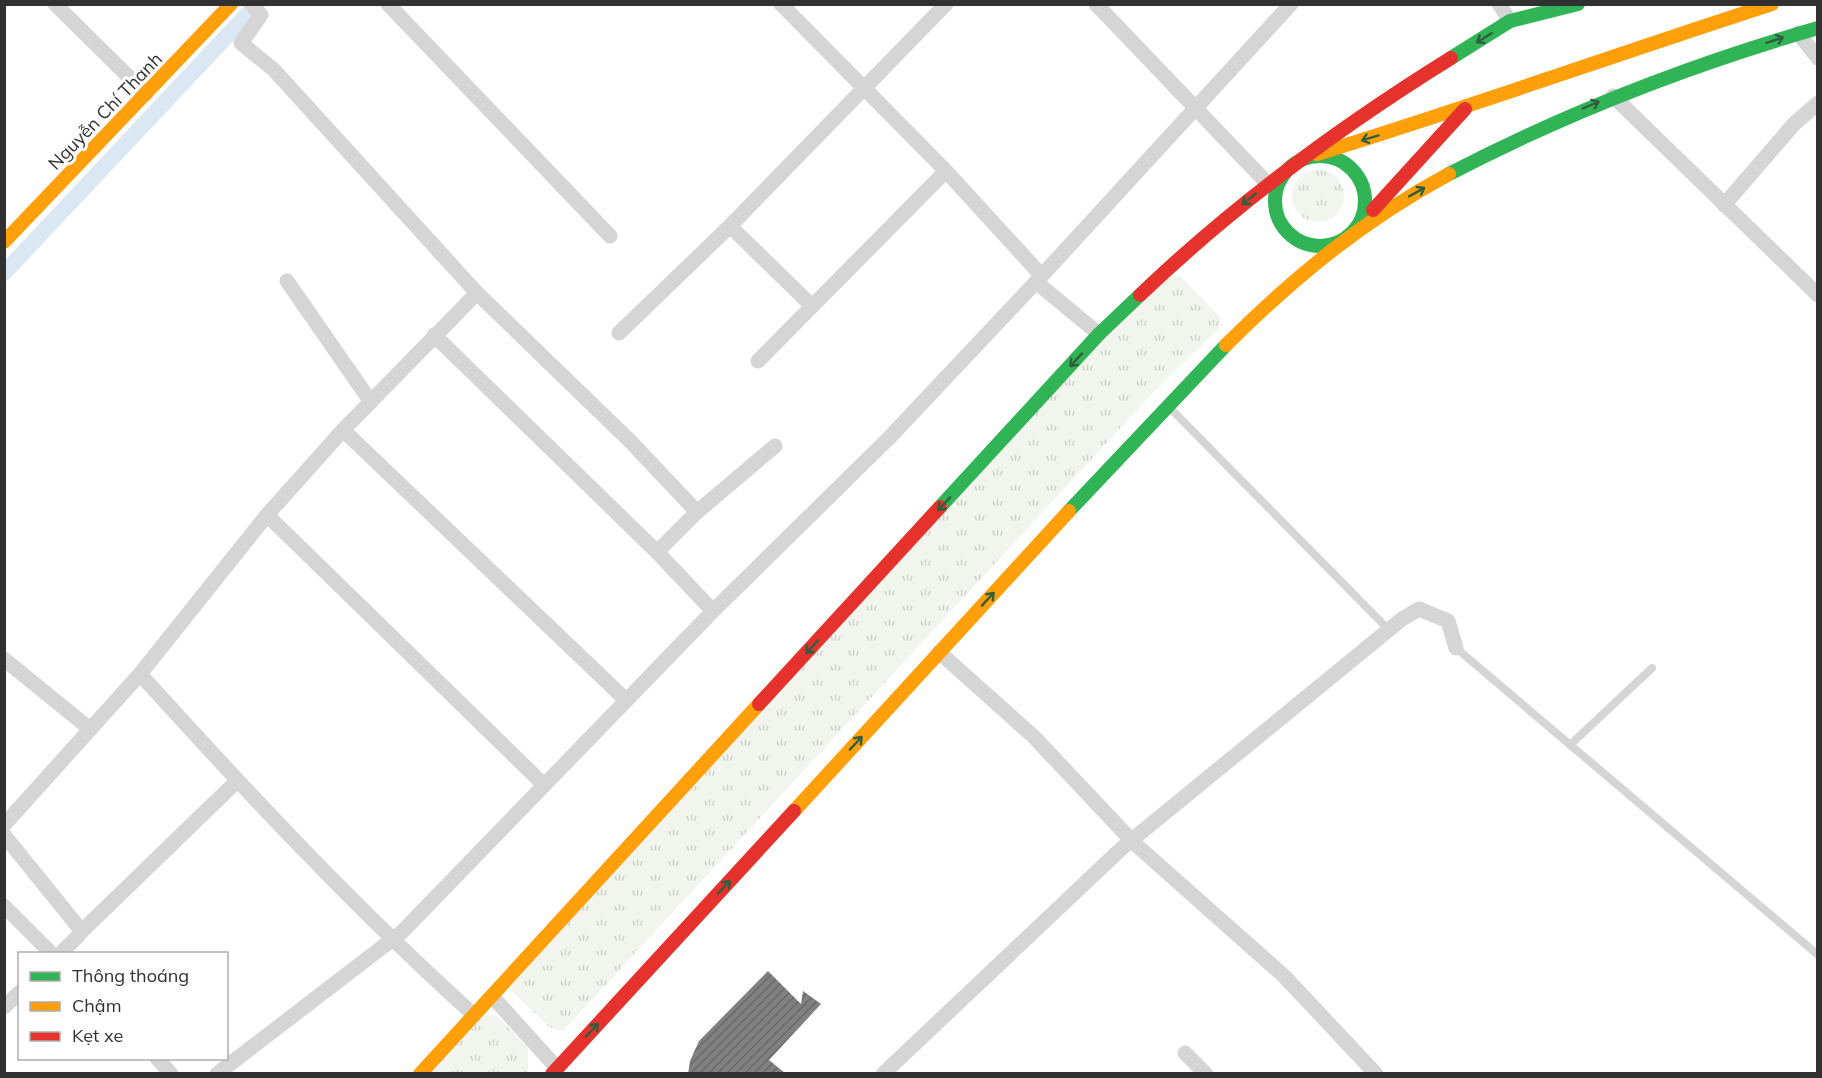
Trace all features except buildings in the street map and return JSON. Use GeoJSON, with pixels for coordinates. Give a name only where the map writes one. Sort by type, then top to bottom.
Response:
{"type":"FeatureCollection","features":[{"type":"Feature","properties":{"kind":"street"},"geometry":{"type":"LineString","coordinates":[[55,4],[146,94]]}},
{"type":"Feature","properties":{"kind":"street","name":"Nguyễn Chí Thanh"},"geometry":{"type":"LineString","coordinates":[[4,242],[231,4]]}},
{"type":"Feature","properties":{"kind":"street"},"geometry":{"type":"LineString","coordinates":[[388,4],[610,236]]}},
{"type":"Feature","properties":{"kind":"street"},"geometry":{"type":"LineString","coordinates":[[781,4],[946,171],[1039,279],[1099,334]]}},
{"type":"Feature","properties":{"kind":"street"},"geometry":{"type":"LineString","coordinates":[[1096,4],[1197,107],[1268,184]]}},
{"type":"Feature","properties":{"kind":"street"},"geometry":{"type":"LineString","coordinates":[[1499,4],[1510,21]]}},
{"type":"Feature","properties":{"kind":"street"},"geometry":{"type":"LineString","coordinates":[[1772,4],[1594,61],[1466,108],[1309,157],[1295,163],[1284,173],[1276,193],[1277,215],[1284,228],[1295,238],[1308,245],[1323,246],[1338,243],[1397,203],[1547,124],[1613,96],[1797,33],[1818,28]]}},
{"type":"Feature","properties":{"kind":"street"},"geometry":{"type":"LineString","coordinates":[[217,1074],[402,932],[713,611],[890,436],[1039,279],[1290,5]]}},
{"type":"Feature","properties":{"kind":"street"},"geometry":{"type":"LineString","coordinates":[[420,1074],[1099,334],[1200,237],[1370,108],[1510,21],[1577,5]]}},
{"type":"Feature","properties":{"kind":"street"},"geometry":{"type":"LineString","coordinates":[[619,333],[730,226],[940,6]]}},
{"type":"Feature","properties":{"kind":"street"},"geometry":{"type":"LineString","coordinates":[[254,8],[261,15],[241,43],[274,70],[477,293],[631,441],[697,512]]}},
{"type":"Feature","properties":{"kind":"street"},"geometry":{"type":"LineString","coordinates":[[1797,33],[1818,58]]}},
{"type":"Feature","properties":{"kind":"street"},"geometry":{"type":"LineString","coordinates":[[1613,96],[1818,295]]}},
{"type":"Feature","properties":{"kind":"street"},"geometry":{"type":"LineString","coordinates":[[1724,205],[1794,124],[1818,103]]}},
{"type":"Feature","properties":{"kind":"street"},"geometry":{"type":"LineString","coordinates":[[492,996],[555,1072],[1167,405],[1261,308],[1350,235],[1466,108]]}},
{"type":"Feature","properties":{"kind":"street"},"geometry":{"type":"LineString","coordinates":[[1309,157],[1324,155],[1339,159],[1356,173],[1366,194],[1365,209],[1360,223]]}},
{"type":"Feature","properties":{"kind":"street"},"geometry":{"type":"LineString","coordinates":[[758,361],[946,171]]}},
{"type":"Feature","properties":{"kind":"street"},"geometry":{"type":"LineString","coordinates":[[730,226],[812,306]]}},
{"type":"Feature","properties":{"kind":"street"},"geometry":{"type":"LineString","coordinates":[[287,281],[371,402]]}},
{"type":"Feature","properties":{"kind":"street"},"geometry":{"type":"LineString","coordinates":[[4,825],[141,674],[267,515],[343,430],[434,334],[477,293]]}},
{"type":"Feature","properties":{"kind":"street"},"geometry":{"type":"LineString","coordinates":[[434,334],[657,552],[713,611]]}},
{"type":"Feature","properties":{"kind":"street"},"geometry":{"type":"LineString","coordinates":[[343,430],[626,700]]}},
{"type":"Feature","properties":{"kind":"street"},"geometry":{"type":"LineString","coordinates":[[657,552],[697,512],[776,446]]}},
{"type":"Feature","properties":{"kind":"street"},"geometry":{"type":"LineString","coordinates":[[267,515],[543,784]]}},
{"type":"Feature","properties":{"kind":"street"},"geometry":{"type":"LineString","coordinates":[[883,1074],[1132,841],[1389,630],[1419,609],[1448,621],[1456,648]]}},
{"type":"Feature","properties":{"kind":"street"},"geometry":{"type":"LineString","coordinates":[[939,652],[1034,737],[1132,841],[1284,976],[1376,1074]]}},
{"type":"Feature","properties":{"kind":"street"},"geometry":{"type":"LineString","coordinates":[[5,660],[90,729]]}},
{"type":"Feature","properties":{"kind":"street"},"geometry":{"type":"LineString","coordinates":[[141,674],[237,781],[390,940],[474,1015]]}},
{"type":"Feature","properties":{"kind":"street"},"geometry":{"type":"LineString","coordinates":[[62,952],[237,781]]}},
{"type":"Feature","properties":{"kind":"street"},"geometry":{"type":"LineString","coordinates":[[4,835],[77,924],[81,932]]}},
{"type":"Feature","properties":{"kind":"street"},"geometry":{"type":"LineString","coordinates":[[4,906],[50,952]]}},
{"type":"Feature","properties":{"kind":"street"},"geometry":{"type":"LineString","coordinates":[[4,1006],[18,994]]}},
{"type":"Feature","properties":{"kind":"street"},"geometry":{"type":"LineString","coordinates":[[1185,1053],[1206,1074]]}},
{"type":"Feature","properties":{"kind":"street"},"geometry":{"type":"LineString","coordinates":[[157,1060],[171,1074]]}},
{"type":"Feature","properties":{"kind":"lane"},"geometry":{"type":"LineString","coordinates":[[1167,405],[1389,630]]}},
{"type":"Feature","properties":{"kind":"lane"},"geometry":{"type":"LineString","coordinates":[[1456,648],[1818,955]]}},
{"type":"Feature","properties":{"kind":"lane"},"geometry":{"type":"LineString","coordinates":[[1570,745],[1652,668]]}},
{"type":"Feature","properties":{"kind":"green space"},"geometry":{"type":"Polygon","coordinates":[[[1313,170],[1323,170],[1337,177],[1344,196],[1337,215],[1323,222],[1313,222],[1303,218],[1296,211],[1292,201],[1292,191],[1296,181],[1303,174],[1313,170]]]}},
{"type":"Feature","properties":{"kind":"green space"},"geometry":{"type":"Polygon","coordinates":[[[1172,275],[1180,276],[1221,318],[1219,328],[1148,398],[563,1031],[549,1027],[508,987],[1097,346],[1172,275]]]}},
{"type":"Feature","properties":{"kind":"green space"},"geometry":{"type":"Polygon","coordinates":[[[481,1015],[497,1016],[528,1048],[528,1071],[526,1073],[427,1074],[481,1015]]]}},
{"type":"Feature","properties":{"kind":"waterway"},"geometry":{"type":"LineString","coordinates":[[4,273],[257,4]]}},
{"type":"Feature","properties":{"kind":"traffic: fast"},"geometry":{"type":"LineString","coordinates":[[1451,58],[1510,21],[1578,4]]}},
{"type":"Feature","properties":{"kind":"traffic: fast"},"geometry":{"type":"LineString","coordinates":[[1449,174],[1584,110],[1676,74],[1818,28]]}},
{"type":"Feature","properties":{"kind":"traffic: fast"},"geometry":{"type":"LineString","coordinates":[[1320,156],[1337,159],[1352,169],[1362,184],[1365,201],[1362,218],[1352,233],[1337,243],[1320,246],[1303,243],[1288,233],[1278,218],[1275,201],[1278,184],[1288,169],[1303,159],[1320,156]]}},
{"type":"Feature","properties":{"kind":"traffic: fast"},"geometry":{"type":"LineString","coordinates":[[940,507],[1099,334],[1140,295]]}},
{"type":"Feature","properties":{"kind":"traffic: fast"},"geometry":{"type":"LineString","coordinates":[[1069,511],[1226,345]]}},
{"type":"Feature","properties":{"kind":"traffic: slow"},"geometry":{"type":"LineString","coordinates":[[4,242],[231,4]]}},
{"type":"Feature","properties":{"kind":"traffic: slow"},"geometry":{"type":"LineString","coordinates":[[1317,154],[1772,4]]}},
{"type":"Feature","properties":{"kind":"traffic: slow"},"geometry":{"type":"LineString","coordinates":[[1226,345],[1304,273],[1359,230],[1418,191],[1449,174]]}},
{"type":"Feature","properties":{"kind":"traffic: slow"},"geometry":{"type":"LineString","coordinates":[[794,811],[1069,511]]}},
{"type":"Feature","properties":{"kind":"traffic: slow"},"geometry":{"type":"LineString","coordinates":[[420,1074],[759,704]]}},
{"type":"Feature","properties":{"kind":"traffic: jam"},"geometry":{"type":"LineString","coordinates":[[1140,295],[1213,230],[1289,169],[1369,111],[1451,58]]}},
{"type":"Feature","properties":{"kind":"traffic: jam"},"geometry":{"type":"LineString","coordinates":[[1373,210],[1465,109]]}},
{"type":"Feature","properties":{"kind":"traffic: jam"},"geometry":{"type":"LineString","coordinates":[[759,704],[940,507]]}},
{"type":"Feature","properties":{"kind":"traffic: jam"},"geometry":{"type":"LineString","coordinates":[[552,1074],[794,811]]}}]}
